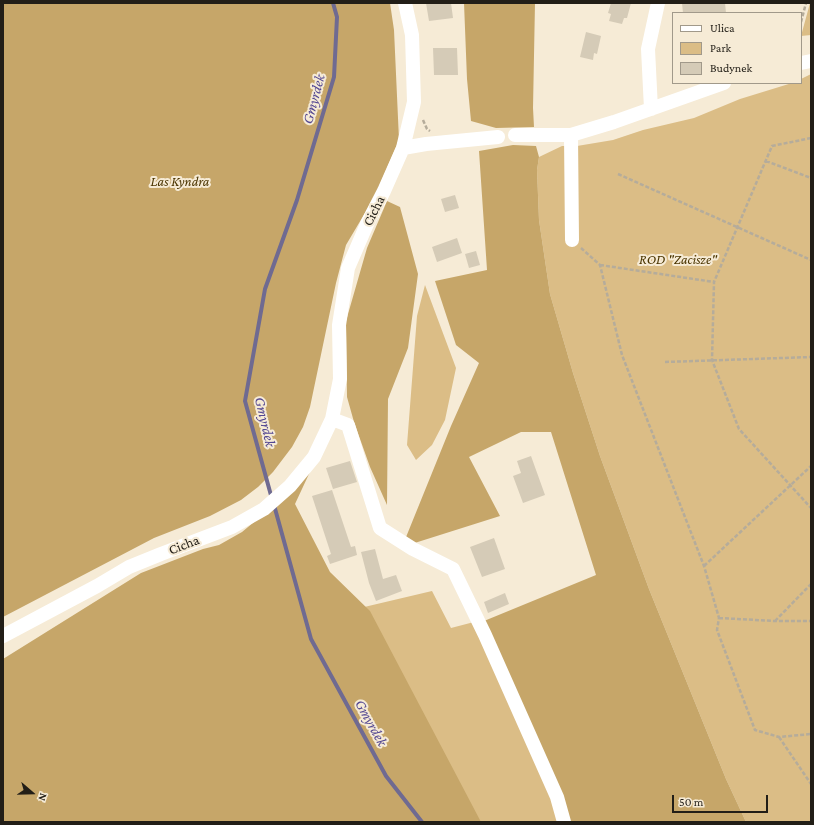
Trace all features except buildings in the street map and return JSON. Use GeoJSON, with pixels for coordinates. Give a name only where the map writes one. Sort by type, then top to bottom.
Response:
{"type":"FeatureCollection","features":[{"type":"Feature","properties":{"kind":"street","name":"Cicha"},"geometry":{"type":"LineString","coordinates":[[3,636],[129,568],[232,527],[265,508],[290,486],[314,457],[332,419],[340,380],[339,325],[348,268],[403,148],[414,102],[412,34],[405,3]]}},
{"type":"Feature","properties":{"kind":"street"},"geometry":{"type":"LineString","coordinates":[[651,109],[648,49],[658,3]]}},
{"type":"Feature","properties":{"kind":"street"},"geometry":{"type":"LineString","coordinates":[[515,135],[570,135],[614,122],[721,84]]}},
{"type":"Feature","properties":{"kind":"street"},"geometry":{"type":"LineString","coordinates":[[570,135],[572,240]]}},
{"type":"Feature","properties":{"kind":"street"},"geometry":{"type":"LineString","coordinates":[[403,148],[426,144],[498,137]]}},
{"type":"Feature","properties":{"kind":"street"},"geometry":{"type":"LineString","coordinates":[[332,419],[348,425],[380,528],[413,549],[453,569],[485,635],[557,797],[564,822]]}},
{"type":"Feature","properties":{"kind":"path"},"geometry":{"type":"LineString","coordinates":[[802,18],[806,3]]}},
{"type":"Feature","properties":{"kind":"path"},"geometry":{"type":"LineString","coordinates":[[420,114],[428,129],[433,132]]}},
{"type":"Feature","properties":{"kind":"path"},"geometry":{"type":"LineString","coordinates":[[811,138],[772,146],[714,282],[712,360],[739,429],[811,508]]}},
{"type":"Feature","properties":{"kind":"path"},"geometry":{"type":"LineString","coordinates":[[766,161],[811,178]]}},
{"type":"Feature","properties":{"kind":"path"},"geometry":{"type":"LineString","coordinates":[[618,174],[811,260]]}},
{"type":"Feature","properties":{"kind":"path"},"geometry":{"type":"LineString","coordinates":[[572,240],[600,265],[714,282]]}},
{"type":"Feature","properties":{"kind":"path"},"geometry":{"type":"LineString","coordinates":[[600,265],[622,355],[704,566],[719,618],[717,630],[755,730],[779,737],[811,734]]}},
{"type":"Feature","properties":{"kind":"path"},"geometry":{"type":"LineString","coordinates":[[665,362],[811,356]]}},
{"type":"Feature","properties":{"kind":"path"},"geometry":{"type":"LineString","coordinates":[[704,566],[811,466]]}},
{"type":"Feature","properties":{"kind":"path"},"geometry":{"type":"LineString","coordinates":[[775,621],[811,584]]}},
{"type":"Feature","properties":{"kind":"path"},"geometry":{"type":"LineString","coordinates":[[719,618],[811,621]]}},
{"type":"Feature","properties":{"kind":"path"},"geometry":{"type":"LineString","coordinates":[[779,737],[811,784]]}},
{"type":"Feature","properties":{"kind":"green space","name":"Las Kyndra"},"geometry":{"type":"Polygon","coordinates":[[[3,3],[390,3],[394,30],[399,140],[375,196],[346,245],[336,283],[310,407],[303,427],[292,447],[273,472],[258,487],[241,500],[210,516],[154,538],[3,617],[3,3]]]}},
{"type":"Feature","properties":{"kind":"green space"},"geometry":{"type":"Polygon","coordinates":[[[464,3],[535,3],[534,127],[496,128],[471,121],[467,79],[464,3]]]}},
{"type":"Feature","properties":{"kind":"green space"},"geometry":{"type":"Polygon","coordinates":[[[810,3],[811,35],[802,36],[810,3]]]}},
{"type":"Feature","properties":{"kind":"green space","name":"ROD \"Zacisze\""},"geometry":{"type":"Polygon","coordinates":[[[811,74],[811,822],[746,822],[726,779],[649,589],[600,456],[573,373],[550,294],[539,220],[537,170],[539,157],[562,146],[577,146],[613,140],[643,130],[694,118],[740,99],[789,84],[802,84],[802,78],[811,74]]]}},
{"type":"Feature","properties":{"kind":"green space"},"geometry":{"type":"Polygon","coordinates":[[[513,145],[536,146],[539,157],[537,170],[539,220],[550,294],[573,373],[600,456],[649,589],[726,779],[746,822],[570,822],[484,621],[596,575],[551,432],[521,432],[469,457],[500,516],[402,547],[451,426],[479,363],[456,345],[435,281],[487,270],[479,151],[513,145]]]}},
{"type":"Feature","properties":{"kind":"green space"},"geometry":{"type":"Polygon","coordinates":[[[387,201],[400,207],[418,274],[408,348],[388,399],[387,505],[370,467],[347,397],[346,321],[367,248],[387,201]]]}},
{"type":"Feature","properties":{"kind":"green space"},"geometry":{"type":"Polygon","coordinates":[[[425,285],[456,368],[445,420],[432,445],[416,460],[407,445],[417,316],[425,285]]]}},
{"type":"Feature","properties":{"kind":"green space"},"geometry":{"type":"Polygon","coordinates":[[[315,461],[295,504],[330,572],[370,611],[481,822],[3,822],[3,659],[141,573],[203,549],[219,545],[242,532],[289,493],[315,461]]]}},
{"type":"Feature","properties":{"kind":"green space"},"geometry":{"type":"Polygon","coordinates":[[[432,591],[451,628],[474,622],[551,797],[559,822],[473,822],[360,608],[432,591]]]}},
{"type":"Feature","properties":{"kind":"waterway","name":"Gmyrdek"},"geometry":{"type":"LineString","coordinates":[[272,499],[245,401],[265,289],[297,200],[334,77],[337,17],[333,3]]}},
{"type":"Feature","properties":{"kind":"waterway","name":"Gmyrdek"},"geometry":{"type":"LineString","coordinates":[[274,505],[311,639],[386,776],[422,822]]}}]}
